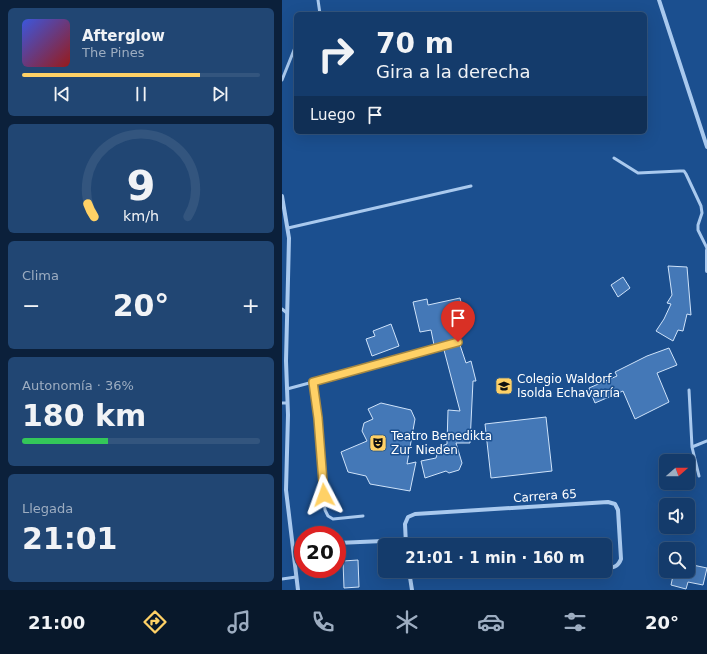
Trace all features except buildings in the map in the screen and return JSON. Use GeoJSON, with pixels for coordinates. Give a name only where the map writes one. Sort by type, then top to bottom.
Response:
{"type":"FeatureCollection","features":[{"type":"Feature","properties":{"kind":"street"},"geometry":{"type":"LineString","coordinates":[[658,0],[707,147]]}},
{"type":"Feature","properties":{"kind":"street"},"geometry":{"type":"LineString","coordinates":[[282,196],[288,228],[286,490],[294,560]]}},
{"type":"Feature","properties":{"kind":"street"},"geometry":{"type":"LineString","coordinates":[[707,249],[707,271]]}},
{"type":"Feature","properties":{"kind":"street","name":"Carrera 65"},"geometry":{"type":"LineString","coordinates":[[406,538],[405,524],[408,517],[415,514],[608,502],[615,504],[618,510],[621,559],[619,565],[612,568]]}},
{"type":"Feature","properties":{"kind":"street"},"geometry":{"type":"LineString","coordinates":[[346,543],[378,541]]}},
{"type":"Feature","properties":{"kind":"street"},"geometry":{"type":"LineString","coordinates":[[296,578],[298,590]]}},
{"type":"Feature","properties":{"kind":"street"},"geometry":{"type":"LineString","coordinates":[[410,578],[412,590]]}},
{"type":"Feature","properties":{"kind":"lane"},"geometry":{"type":"LineString","coordinates":[[318,0],[320,12]]}},
{"type":"Feature","properties":{"kind":"lane"},"geometry":{"type":"LineString","coordinates":[[282,80],[294,51]]}},
{"type":"Feature","properties":{"kind":"lane"},"geometry":{"type":"LineString","coordinates":[[614,158],[638,173],[684,171],[701,206],[702,213],[698,225],[707,249]]}},
{"type":"Feature","properties":{"kind":"lane"},"geometry":{"type":"LineString","coordinates":[[288,228],[471,186]]}},
{"type":"Feature","properties":{"kind":"lane"},"geometry":{"type":"LineString","coordinates":[[282,309],[287,313]]}},
{"type":"Feature","properties":{"kind":"lane"},"geometry":{"type":"LineString","coordinates":[[287,389],[458,342]]}},
{"type":"Feature","properties":{"kind":"lane"},"geometry":{"type":"LineString","coordinates":[[313,382],[318,418],[325,510],[328,516],[333,518],[363,516]]}},
{"type":"Feature","properties":{"kind":"lane"},"geometry":{"type":"LineString","coordinates":[[689,390],[692,447],[699,476]]}},
{"type":"Feature","properties":{"kind":"lane"},"geometry":{"type":"LineString","coordinates":[[282,403],[287,403]]}},
{"type":"Feature","properties":{"kind":"lane"},"geometry":{"type":"LineString","coordinates":[[692,447],[707,441]]}},
{"type":"Feature","properties":{"kind":"lane"},"geometry":{"type":"LineString","coordinates":[[282,579],[294,577]]}},
{"type":"Feature","properties":{"kind":"place","name":"Colegio Waldorf Isolda Echavarría"},"geometry":{"type":"Point","coordinates":[504,386]}},
{"type":"Feature","properties":{"kind":"place","name":"Teatro Benedikta Zur Nieden"},"geometry":{"type":"Point","coordinates":[378,443]}},
{"type":"Feature","properties":{"kind":"route"},"geometry":{"type":"LineString","coordinates":[[324,495],[318,418],[313,382],[458,342]]}}]}
